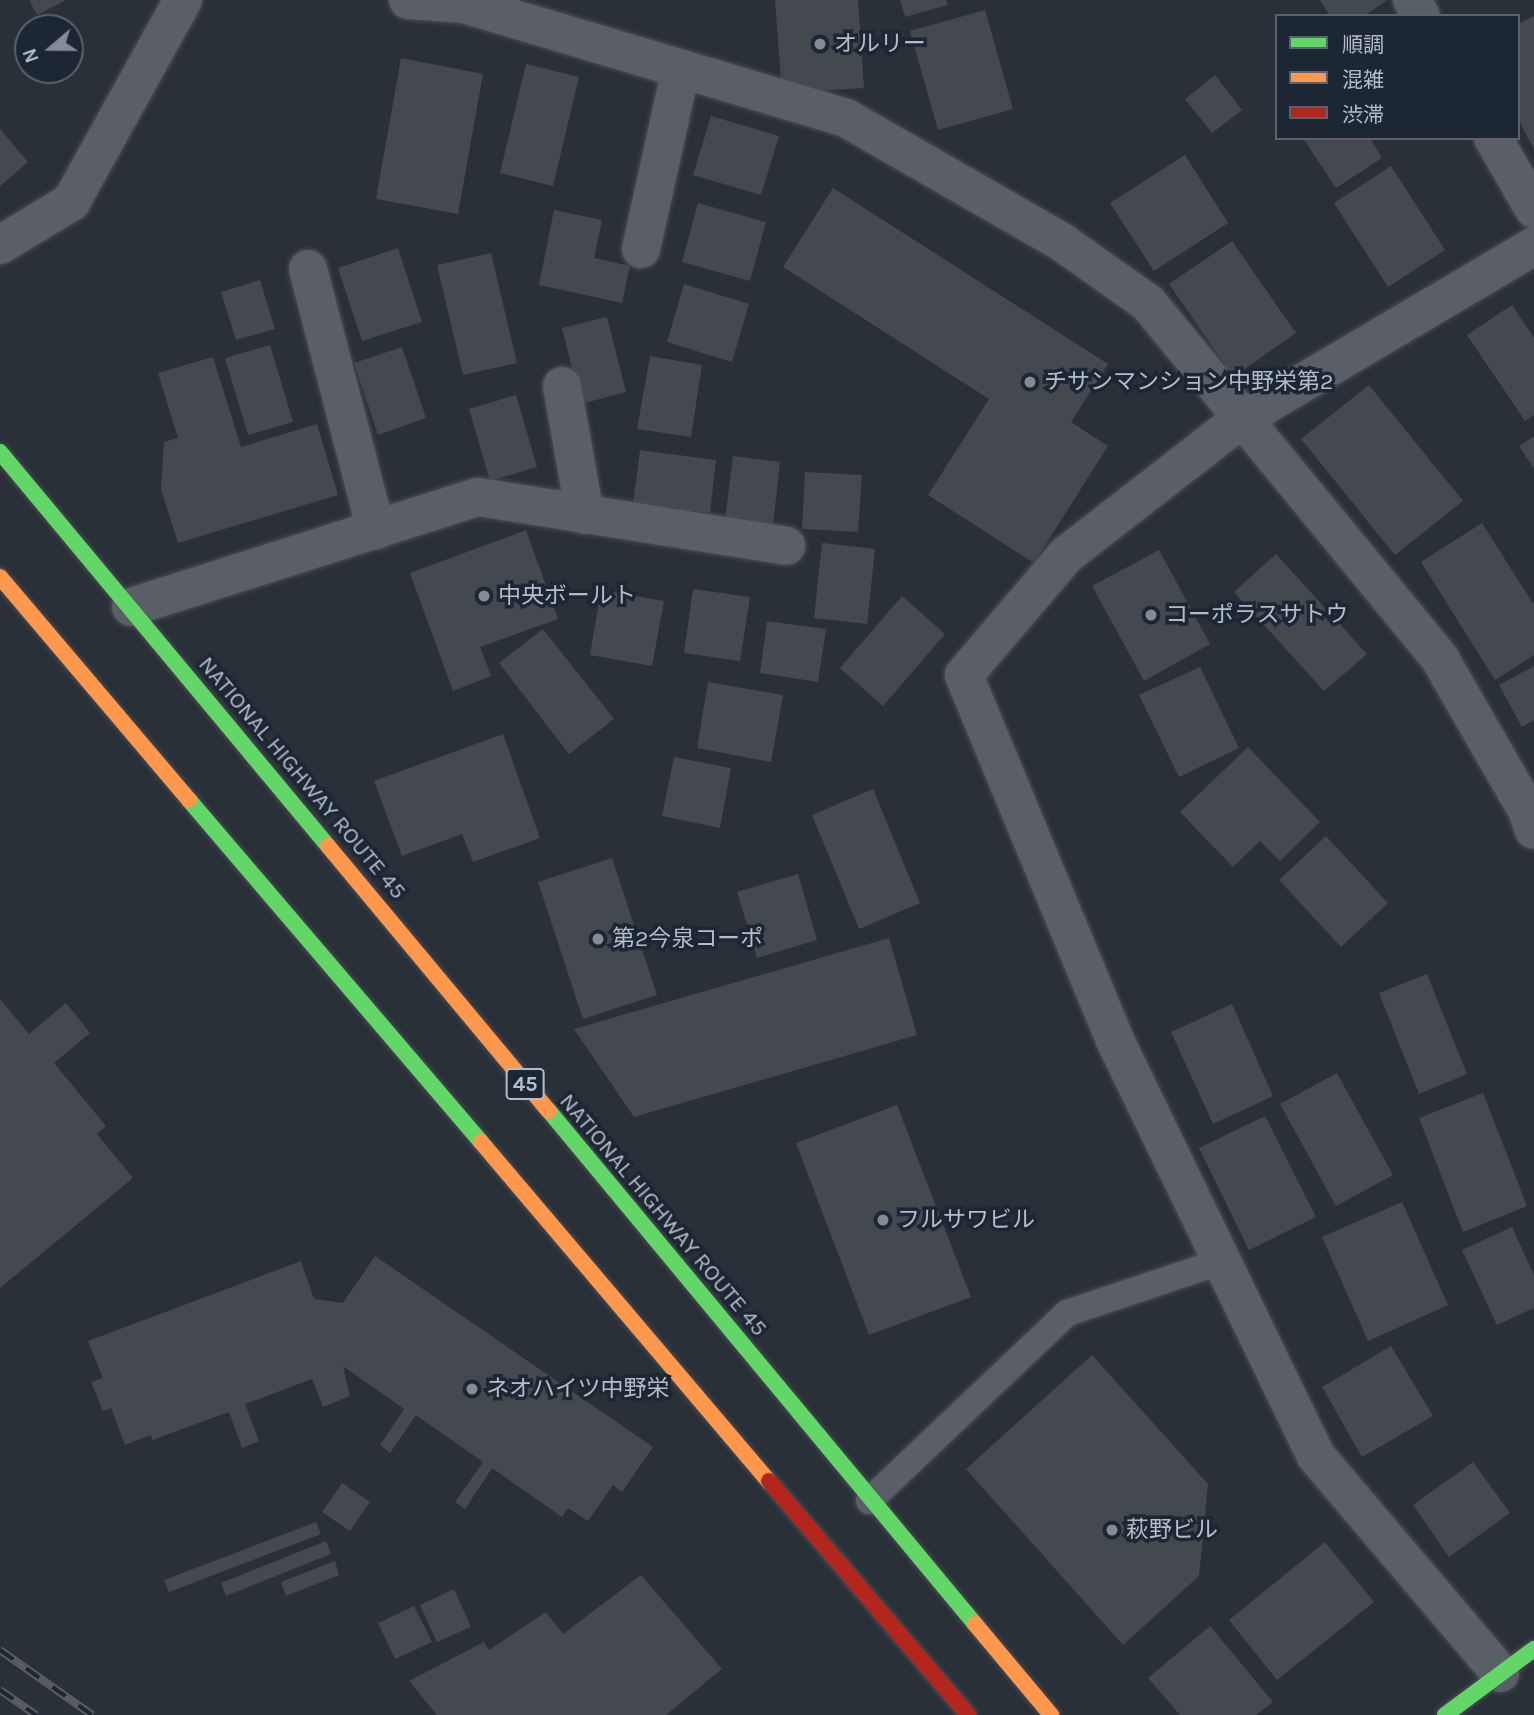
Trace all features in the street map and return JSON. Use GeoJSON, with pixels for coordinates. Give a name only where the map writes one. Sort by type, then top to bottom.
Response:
{"type":"FeatureCollection","features":[{"type":"Feature","properties":{"kind":"main road","name":"NATIONAL HIGHWAY ROUTE 45"},"geometry":{"type":"LineString","coordinates":[[0,452],[869,1501],[1051,1715]]}},
{"type":"Feature","properties":{"kind":"main road"},"geometry":{"type":"LineString","coordinates":[[0,577],[968,1715]]}},
{"type":"Feature","properties":{"kind":"main road"},"geometry":{"type":"LineString","coordinates":[[1445,1715],[1534,1649]]}},
{"type":"Feature","properties":{"kind":"street"},"geometry":{"type":"LineString","coordinates":[[0,245],[71,202],[183,0]]}},
{"type":"Feature","properties":{"kind":"street"},"geometry":{"type":"LineString","coordinates":[[408,0],[464,2],[846,118],[1063,243],[1148,303],[1240,420],[1440,659],[1532,815]]}},
{"type":"Feature","properties":{"kind":"street"},"geometry":{"type":"LineString","coordinates":[[642,249],[681,69]]}},
{"type":"Feature","properties":{"kind":"street"},"geometry":{"type":"LineString","coordinates":[[1494,140],[1534,209]]}},
{"type":"Feature","properties":{"kind":"street"},"geometry":{"type":"LineString","coordinates":[[1500,1673],[1317,1457],[1115,1040],[964,675],[1066,555],[1240,420],[1534,246]]}},
{"type":"Feature","properties":{"kind":"street"},"geometry":{"type":"LineString","coordinates":[[308,269],[376,530]]}},
{"type":"Feature","properties":{"kind":"street"},"geometry":{"type":"LineString","coordinates":[[562,386],[585,514]]}},
{"type":"Feature","properties":{"kind":"street"},"geometry":{"type":"LineString","coordinates":[[131,607],[478,497],[786,546]]}},
{"type":"Feature","properties":{"kind":"lane"},"geometry":{"type":"LineString","coordinates":[[869,1501],[1068,1312],[1222,1261]]}},
{"type":"Feature","properties":{"kind":"building"},"geometry":{"type":"Polygon","coordinates":[[[29,0],[66,0],[39,14],[29,0]]]}},
{"type":"Feature","properties":{"kind":"building","name":"オルリー"},"geometry":{"type":"Polygon","coordinates":[[[775,0],[858,0],[864,88],[782,93],[775,0]]]}},
{"type":"Feature","properties":{"kind":"building"},"geometry":{"type":"Polygon","coordinates":[[[900,0],[946,0],[948,5],[905,17],[900,0]]]}},
{"type":"Feature","properties":{"kind":"building"},"geometry":{"type":"Polygon","coordinates":[[[1320,0],[1387,0],[1367,14],[1329,14],[1320,0]]]}},
{"type":"Feature","properties":{"kind":"building"},"geometry":{"type":"Polygon","coordinates":[[[985,10],[1013,109],[938,130],[910,31],[985,10]]]}},
{"type":"Feature","properties":{"kind":"building"},"geometry":{"type":"Polygon","coordinates":[[[1534,16],[1534,149],[1520,123],[1520,23],[1534,16]]]}},
{"type":"Feature","properties":{"kind":"building"},"geometry":{"type":"Polygon","coordinates":[[[401,58],[483,74],[458,214],[376,199],[401,58]]]}},
{"type":"Feature","properties":{"kind":"building"},"geometry":{"type":"Polygon","coordinates":[[[526,64],[579,77],[553,186],[500,173],[526,64]]]}},
{"type":"Feature","properties":{"kind":"building"},"geometry":{"type":"Polygon","coordinates":[[[1215,75],[1242,110],[1212,133],[1185,99],[1215,75]]]}},
{"type":"Feature","properties":{"kind":"building"},"geometry":{"type":"Polygon","coordinates":[[[711,116],[779,136],[761,195],[693,175],[711,116]]]}},
{"type":"Feature","properties":{"kind":"building"},"geometry":{"type":"Polygon","coordinates":[[[0,129],[28,162],[0,186],[0,129]]]}},
{"type":"Feature","properties":{"kind":"building"},"geometry":{"type":"Polygon","coordinates":[[[1304,140],[1371,140],[1382,158],[1336,188],[1304,140]]]}},
{"type":"Feature","properties":{"kind":"building"},"geometry":{"type":"Polygon","coordinates":[[[1185,155],[1228,223],[1154,271],[1110,203],[1185,155]]]}},
{"type":"Feature","properties":{"kind":"building"},"geometry":{"type":"Polygon","coordinates":[[[1391,166],[1445,250],[1388,287],[1334,203],[1391,166]]]}},
{"type":"Feature","properties":{"kind":"building","name":"チサンマンション中野栄第2"},"geometry":{"type":"Polygon","coordinates":[[[833,188],[1108,364],[1071,422],[1108,446],[1034,563],[928,495],[989,399],[783,267],[833,188]]]}},
{"type":"Feature","properties":{"kind":"building"},"geometry":{"type":"Polygon","coordinates":[[[698,203],[766,222],[750,281],[682,262],[698,203]]]}},
{"type":"Feature","properties":{"kind":"building"},"geometry":{"type":"Polygon","coordinates":[[[554,210],[602,220],[594,258],[630,266],[622,303],[539,285],[554,210]]]}},
{"type":"Feature","properties":{"kind":"building"},"geometry":{"type":"Polygon","coordinates":[[[1232,241],[1296,333],[1233,377],[1169,284],[1232,241]]]}},
{"type":"Feature","properties":{"kind":"building"},"geometry":{"type":"Polygon","coordinates":[[[398,248],[422,322],[362,341],[338,268],[398,248]]]}},
{"type":"Feature","properties":{"kind":"building"},"geometry":{"type":"Polygon","coordinates":[[[491,253],[517,363],[463,375],[437,265],[491,253]]]}},
{"type":"Feature","properties":{"kind":"building"},"geometry":{"type":"Polygon","coordinates":[[[260,280],[275,329],[236,340],[221,292],[260,280]]]}},
{"type":"Feature","properties":{"kind":"building"},"geometry":{"type":"Polygon","coordinates":[[[684,284],[749,304],[732,362],[667,342],[684,284]]]}},
{"type":"Feature","properties":{"kind":"building"},"geometry":{"type":"Polygon","coordinates":[[[1512,305],[1534,338],[1534,415],[1525,421],[1467,335],[1512,305]]]}},
{"type":"Feature","properties":{"kind":"building"},"geometry":{"type":"Polygon","coordinates":[[[607,317],[626,392],[581,404],[562,328],[607,317]]]}},
{"type":"Feature","properties":{"kind":"building"},"geometry":{"type":"Polygon","coordinates":[[[270,345],[293,422],[248,435],[225,358],[270,345]]]}},
{"type":"Feature","properties":{"kind":"building"},"geometry":{"type":"Polygon","coordinates":[[[402,347],[426,418],[378,435],[354,363],[402,347]]]}},
{"type":"Feature","properties":{"kind":"building"},"geometry":{"type":"Polygon","coordinates":[[[650,356],[702,365],[691,437],[637,429],[650,356]]]}},
{"type":"Feature","properties":{"kind":"building"},"geometry":{"type":"Polygon","coordinates":[[[213,357],[241,447],[317,424],[338,495],[178,543],[161,489],[164,442],[178,438],[158,373],[213,357]]]}},
{"type":"Feature","properties":{"kind":"building"},"geometry":{"type":"Polygon","coordinates":[[[1369,385],[1463,501],[1395,555],[1301,439],[1369,385]]]}},
{"type":"Feature","properties":{"kind":"building"},"geometry":{"type":"Polygon","coordinates":[[[516,395],[537,467],[490,481],[469,409],[516,395]]]}},
{"type":"Feature","properties":{"kind":"building"},"geometry":{"type":"Polygon","coordinates":[[[1534,436],[1534,469],[1519,446],[1534,436]]]}},
{"type":"Feature","properties":{"kind":"building"},"geometry":{"type":"Polygon","coordinates":[[[640,450],[716,460],[710,513],[633,504],[640,450]]]}},
{"type":"Feature","properties":{"kind":"building"},"geometry":{"type":"Polygon","coordinates":[[[733,456],[780,462],[773,525],[725,520],[733,456]]]}},
{"type":"Feature","properties":{"kind":"building"},"geometry":{"type":"Polygon","coordinates":[[[805,472],[862,475],[858,532],[802,529],[805,472]]]}},
{"type":"Feature","properties":{"kind":"building"},"geometry":{"type":"Polygon","coordinates":[[[1482,523],[1534,605],[1534,655],[1495,680],[1421,562],[1482,523]]]}},
{"type":"Feature","properties":{"kind":"building","name":"中央ボールト"},"geometry":{"type":"Polygon","coordinates":[[[526,530],[558,619],[480,647],[491,676],[453,691],[410,573],[526,530]]]}},
{"type":"Feature","properties":{"kind":"building"},"geometry":{"type":"Polygon","coordinates":[[[822,543],[875,549],[867,624],[814,618],[822,543]]]}},
{"type":"Feature","properties":{"kind":"building","name":"コーポラスサトウ"},"geometry":{"type":"Polygon","coordinates":[[[1159,550],[1210,644],[1144,681],[1092,586],[1159,550]]]}},
{"type":"Feature","properties":{"kind":"building"},"geometry":{"type":"Polygon","coordinates":[[[1276,554],[1367,654],[1324,691],[1234,592],[1276,554]]]}},
{"type":"Feature","properties":{"kind":"building"},"geometry":{"type":"Polygon","coordinates":[[[693,589],[750,597],[740,661],[684,653],[693,589]]]}},
{"type":"Feature","properties":{"kind":"building"},"geometry":{"type":"Polygon","coordinates":[[[601,590],[664,601],[652,666],[590,655],[601,590]]]}},
{"type":"Feature","properties":{"kind":"building"},"geometry":{"type":"Polygon","coordinates":[[[902,596],[945,634],[883,706],[840,668],[902,596]]]}},
{"type":"Feature","properties":{"kind":"building"},"geometry":{"type":"Polygon","coordinates":[[[767,621],[826,629],[818,682],[760,673],[767,621]]]}},
{"type":"Feature","properties":{"kind":"building"},"geometry":{"type":"Polygon","coordinates":[[[543,629],[614,719],[569,754],[499,663],[543,629]]]}},
{"type":"Feature","properties":{"kind":"building"},"geometry":{"type":"Polygon","coordinates":[[[1534,666],[1534,720],[1522,727],[1499,685],[1534,666]]]}},
{"type":"Feature","properties":{"kind":"building"},"geometry":{"type":"Polygon","coordinates":[[[1200,667],[1239,748],[1179,777],[1139,695],[1200,667]]]}},
{"type":"Feature","properties":{"kind":"building"},"geometry":{"type":"Polygon","coordinates":[[[708,682],[783,695],[771,762],[697,748],[708,682]]]}},
{"type":"Feature","properties":{"kind":"building"},"geometry":{"type":"Polygon","coordinates":[[[503,734],[540,838],[473,862],[462,834],[402,856],[374,781],[503,734]]]}},
{"type":"Feature","properties":{"kind":"building"},"geometry":{"type":"Polygon","coordinates":[[[1248,747],[1320,822],[1280,861],[1260,841],[1233,867],[1180,812],[1248,747]]]}},
{"type":"Feature","properties":{"kind":"building"},"geometry":{"type":"Polygon","coordinates":[[[674,757],[731,768],[720,828],[662,816],[674,757]]]}},
{"type":"Feature","properties":{"kind":"building"},"geometry":{"type":"Polygon","coordinates":[[[873,789],[920,903],[859,929],[812,815],[873,789]]]}},
{"type":"Feature","properties":{"kind":"building"},"geometry":{"type":"Polygon","coordinates":[[[1326,836],[1388,903],[1341,947],[1279,880],[1326,836]]]}},
{"type":"Feature","properties":{"kind":"building","name":"第2今泉コーポ"},"geometry":{"type":"Polygon","coordinates":[[[612,858],[657,995],[583,1019],[538,882],[612,858]]]}},
{"type":"Feature","properties":{"kind":"building"},"geometry":{"type":"Polygon","coordinates":[[[798,874],[817,940],[757,958],[737,892],[798,874]]]}},
{"type":"Feature","properties":{"kind":"building"},"geometry":{"type":"Polygon","coordinates":[[[889,938],[917,1035],[634,1117],[574,1029],[889,938]]]}},
{"type":"Feature","properties":{"kind":"building"},"geometry":{"type":"Polygon","coordinates":[[[1427,974],[1467,1074],[1419,1094],[1379,993],[1427,974]]]}},
{"type":"Feature","properties":{"kind":"building"},"geometry":{"type":"Polygon","coordinates":[[[0,999],[29,1034],[66,1003],[90,1033],[54,1063],[106,1126],[97,1134],[133,1178],[0,1288],[0,999]]]}},
{"type":"Feature","properties":{"kind":"building"},"geometry":{"type":"Polygon","coordinates":[[[1232,1004],[1273,1096],[1213,1124],[1171,1032],[1232,1004]]]}},
{"type":"Feature","properties":{"kind":"building"},"geometry":{"type":"Polygon","coordinates":[[[1337,1073],[1393,1175],[1336,1206],[1280,1104],[1337,1073]]]}},
{"type":"Feature","properties":{"kind":"building"},"geometry":{"type":"Polygon","coordinates":[[[1483,1093],[1527,1206],[1463,1232],[1419,1118],[1483,1093]]]}},
{"type":"Feature","properties":{"kind":"building","name":"フルサワビル"},"geometry":{"type":"Polygon","coordinates":[[[897,1105],[971,1297],[869,1335],[796,1143],[897,1105]]]}},
{"type":"Feature","properties":{"kind":"building"},"geometry":{"type":"Polygon","coordinates":[[[1265,1116],[1316,1217],[1249,1250],[1199,1148],[1265,1116]]]}},
{"type":"Feature","properties":{"kind":"building"},"geometry":{"type":"Polygon","coordinates":[[[1402,1202],[1448,1305],[1368,1341],[1322,1237],[1402,1202]]]}},
{"type":"Feature","properties":{"kind":"building"},"geometry":{"type":"Polygon","coordinates":[[[1512,1227],[1534,1275],[1534,1308],[1497,1325],[1462,1250],[1512,1227]]]}},
{"type":"Feature","properties":{"kind":"building","name":"ネオハイツ中野栄"},"geometry":{"type":"Polygon","coordinates":[[[375,1256],[653,1447],[622,1492],[613,1485],[588,1521],[568,1508],[562,1517],[492,1468],[465,1509],[455,1502],[483,1462],[416,1415],[390,1453],[380,1445],[404,1409],[343,1366],[350,1396],[323,1407],[312,1379],[245,1404],[259,1441],[242,1448],[229,1412],[152,1440],[151,1435],[125,1445],[111,1408],[103,1411],[91,1382],[103,1378],[88,1341],[301,1261],[314,1299],[343,1303],[375,1256]]]}},
{"type":"Feature","properties":{"kind":"building"},"geometry":{"type":"Polygon","coordinates":[[[1391,1346],[1433,1416],[1362,1457],[1322,1387],[1391,1346]]]}},
{"type":"Feature","properties":{"kind":"building","name":"萩野ビル"},"geometry":{"type":"Polygon","coordinates":[[[1092,1355],[1208,1484],[1199,1576],[1123,1645],[966,1469],[1092,1355]]]}},
{"type":"Feature","properties":{"kind":"building"},"geometry":{"type":"Polygon","coordinates":[[[1473,1462],[1510,1513],[1449,1557],[1413,1505],[1473,1462]]]}},
{"type":"Feature","properties":{"kind":"building"},"geometry":{"type":"Polygon","coordinates":[[[342,1483],[370,1502],[350,1531],[322,1512],[342,1483]]]}},
{"type":"Feature","properties":{"kind":"building"},"geometry":{"type":"Polygon","coordinates":[[[316,1522],[321,1534],[169,1592],[164,1580],[316,1522]]]}},
{"type":"Feature","properties":{"kind":"building"},"geometry":{"type":"Polygon","coordinates":[[[326,1541],[331,1554],[226,1596],[221,1583],[326,1541]]]}},
{"type":"Feature","properties":{"kind":"building"},"geometry":{"type":"Polygon","coordinates":[[[1325,1542],[1374,1602],[1277,1680],[1229,1620],[1325,1542]]]}},
{"type":"Feature","properties":{"kind":"building"},"geometry":{"type":"Polygon","coordinates":[[[335,1561],[339,1575],[286,1596],[281,1582],[335,1561]]]}},
{"type":"Feature","properties":{"kind":"building"},"geometry":{"type":"Polygon","coordinates":[[[641,1575],[722,1669],[666,1715],[437,1715],[409,1681],[484,1642],[489,1650],[546,1612],[563,1634],[641,1575]]]}},
{"type":"Feature","properties":{"kind":"building"},"geometry":{"type":"Polygon","coordinates":[[[454,1589],[471,1627],[437,1642],[420,1605],[454,1589]]]}},
{"type":"Feature","properties":{"kind":"building"},"geometry":{"type":"Polygon","coordinates":[[[414,1606],[432,1642],[395,1659],[378,1623],[414,1606]]]}},
{"type":"Feature","properties":{"kind":"building"},"geometry":{"type":"Polygon","coordinates":[[[1210,1626],[1273,1702],[1256,1715],[1180,1715],[1148,1678],[1210,1626]]]}},
{"type":"Feature","properties":{"kind":"railway"},"geometry":{"type":"LineString","coordinates":[[0,1650],[92,1715]]}},
{"type":"Feature","properties":{"kind":"railway"},"geometry":{"type":"LineString","coordinates":[[0,1690],[36,1715]]}},
{"type":"Feature","properties":{"kind":"traffic: fast"},"geometry":{"type":"LineString","coordinates":[[0,452],[328,846]]}},
{"type":"Feature","properties":{"kind":"traffic: fast"},"geometry":{"type":"LineString","coordinates":[[189,800],[481,1142]]}},
{"type":"Feature","properties":{"kind":"traffic: fast"},"geometry":{"type":"LineString","coordinates":[[549,1111],[975,1624]]}},
{"type":"Feature","properties":{"kind":"traffic: fast"},"geometry":{"type":"LineString","coordinates":[[1445,1715],[1534,1649]]}},
{"type":"Feature","properties":{"kind":"traffic: slow"},"geometry":{"type":"LineString","coordinates":[[0,577],[189,800]]}},
{"type":"Feature","properties":{"kind":"traffic: slow"},"geometry":{"type":"LineString","coordinates":[[328,846],[549,1111]]}},
{"type":"Feature","properties":{"kind":"traffic: slow"},"geometry":{"type":"LineString","coordinates":[[481,1142],[769,1481]]}},
{"type":"Feature","properties":{"kind":"traffic: slow"},"geometry":{"type":"LineString","coordinates":[[975,1624],[1051,1715]]}},
{"type":"Feature","properties":{"kind":"traffic: jam"},"geometry":{"type":"LineString","coordinates":[[769,1481],[968,1715]]}},
{"type":"Feature","properties":{"kind":"place","name":"オルリー"},"geometry":{"type":"Point","coordinates":[820,44]}},
{"type":"Feature","properties":{"kind":"place","name":"チサンマンション中野栄第2"},"geometry":{"type":"Point","coordinates":[1030,382]}},
{"type":"Feature","properties":{"kind":"place","name":"中央ボールト"},"geometry":{"type":"Point","coordinates":[484,596]}},
{"type":"Feature","properties":{"kind":"place","name":"コーポラスサトウ"},"geometry":{"type":"Point","coordinates":[1151,615]}},
{"type":"Feature","properties":{"kind":"place","name":"第2今泉コーポ"},"geometry":{"type":"Point","coordinates":[598,939]}},
{"type":"Feature","properties":{"kind":"place","name":"フルサワビル"},"geometry":{"type":"Point","coordinates":[883,1220]}},
{"type":"Feature","properties":{"kind":"place","name":"ネオハイツ中野栄"},"geometry":{"type":"Point","coordinates":[472,1389]}},
{"type":"Feature","properties":{"kind":"place","name":"萩野ビル"},"geometry":{"type":"Point","coordinates":[1112,1530]}}]}
